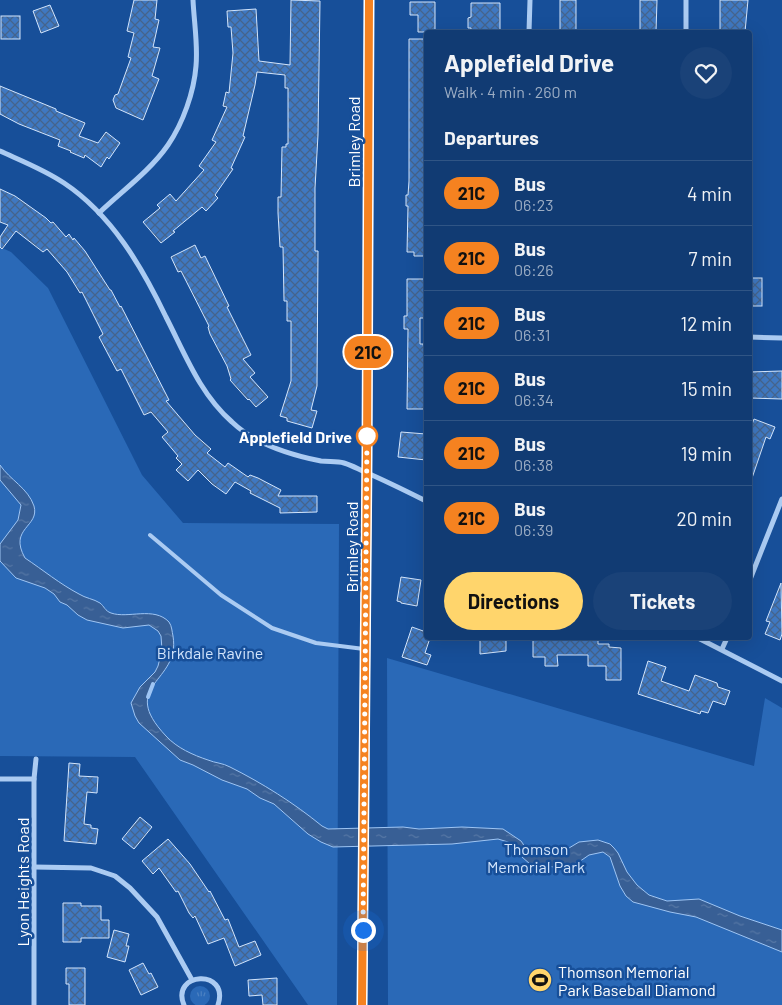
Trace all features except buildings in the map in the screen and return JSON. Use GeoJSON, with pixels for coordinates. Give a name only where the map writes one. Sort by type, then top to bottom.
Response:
{"type":"FeatureCollection","features":[{"type":"Feature","properties":{"kind":"main road","name":"Brimley Road"},"geometry":{"type":"LineString","coordinates":[[362,1005],[369,0]]}},
{"type":"Feature","properties":{"kind":"street"},"geometry":{"type":"LineString","coordinates":[[99,213],[141,175],[168,145],[181,122],[190,96],[196,66],[193,0]]}},
{"type":"Feature","properties":{"kind":"street"},"geometry":{"type":"LineString","coordinates":[[529,30],[530,0]]}},
{"type":"Feature","properties":{"kind":"street"},"geometry":{"type":"LineString","coordinates":[[686,0],[686,30]]}},
{"type":"Feature","properties":{"kind":"street"},"geometry":{"type":"LineString","coordinates":[[0,151],[32,165],[64,183],[99,213],[132,252],[166,316],[194,375],[207,395],[232,423],[270,446],[322,461],[343,462],[424,500]]}},
{"type":"Feature","properties":{"kind":"street"},"geometry":{"type":"LineString","coordinates":[[752,337],[782,338]]}},
{"type":"Feature","properties":{"kind":"street"},"geometry":{"type":"LineString","coordinates":[[752,574],[782,499]]}},
{"type":"Feature","properties":{"kind":"street"},"geometry":{"type":"LineString","coordinates":[[702,640],[782,681]]}},
{"type":"Feature","properties":{"kind":"street"},"geometry":{"type":"LineString","coordinates":[[722,649],[726,640]]}},
{"type":"Feature","properties":{"kind":"street","name":"Lyon Heights Road"},"geometry":{"type":"LineString","coordinates":[[34,1005],[34,779],[36,759]]}},
{"type":"Feature","properties":{"kind":"street"},"geometry":{"type":"LineString","coordinates":[[0,779],[34,779]]}},
{"type":"Feature","properties":{"kind":"street"},"geometry":{"type":"LineString","coordinates":[[34,867],[91,868],[115,876],[130,888],[157,917],[192,980]]}},
{"type":"Feature","properties":{"kind":"street"},"geometry":{"type":"LineString","coordinates":[[184,1005],[182,995],[184,989],[192,980],[204,978],[214,984],[220,994],[218,1005]]}},
{"type":"Feature","properties":{"kind":"lane"},"geometry":{"type":"LineString","coordinates":[[150,535],[221,595],[272,628],[316,644],[364,649]]}},
{"type":"Feature","properties":{"kind":"green space","name":"Birkdale Ravine"},"geometry":{"type":"Polygon","coordinates":[[[0,247],[11,252],[48,288],[142,475],[183,523],[339,524],[337,1005],[308,1005],[135,757],[0,756],[0,247]]]}},
{"type":"Feature","properties":{"kind":"green space","name":"Thomson Memorial Park"},"geometry":{"type":"Polygon","coordinates":[[[387,658],[754,766],[765,698],[782,708],[782,1005],[388,1005],[387,658]]]}},
{"type":"Feature","properties":{"kind":"green space"},"geometry":{"type":"Polygon","coordinates":[[[200,986],[207,989],[210,996],[207,1003],[200,1006],[193,1003],[190,996],[193,989],[200,986]]]}},
{"type":"Feature","properties":{"kind":"water"},"geometry":{"type":"Polygon","coordinates":[[[0,465],[28,494],[34,506],[35,513],[33,519],[20,540],[25,558],[72,590],[100,603],[109,612],[125,615],[156,615],[163,617],[169,622],[173,636],[173,652],[168,664],[149,694],[148,705],[153,719],[166,736],[180,748],[227,766],[254,780],[289,801],[328,829],[462,827],[503,829],[521,841],[528,851],[536,854],[546,854],[569,848],[579,842],[598,840],[610,844],[618,853],[627,872],[637,885],[649,895],[667,901],[699,899],[740,916],[782,930],[782,952],[696,917],[633,902],[626,896],[620,886],[610,857],[603,852],[589,855],[579,862],[562,868],[530,864],[513,845],[498,839],[452,844],[333,847],[308,834],[274,804],[260,798],[247,789],[222,780],[180,760],[139,723],[131,703],[140,687],[155,672],[158,666],[162,650],[161,636],[158,631],[149,625],[123,628],[87,620],[60,602],[54,594],[45,588],[16,578],[0,561],[0,544],[18,520],[21,505],[0,480],[0,465]]]}},
{"type":"Feature","properties":{"kind":"waterway"},"geometry":{"type":"LineString","coordinates":[[148,697],[153,684]]}},
{"type":"Feature","properties":{"kind":"bus line","name":"21C"},"geometry":{"type":"LineString","coordinates":[[362,1005],[369,0]]}},
{"type":"Feature","properties":{"kind":"place","name":"Applefield Drive"},"geometry":{"type":"Point","coordinates":[367,436]}},
{"type":"Feature","properties":{"kind":"place","name":"Thomson Memorial Park Baseball Diamond"},"geometry":{"type":"Point","coordinates":[540,980]}},
{"type":"Feature","properties":{"kind":"route"},"geometry":{"type":"LineString","coordinates":[[363,930],[367,436]]}}]}
